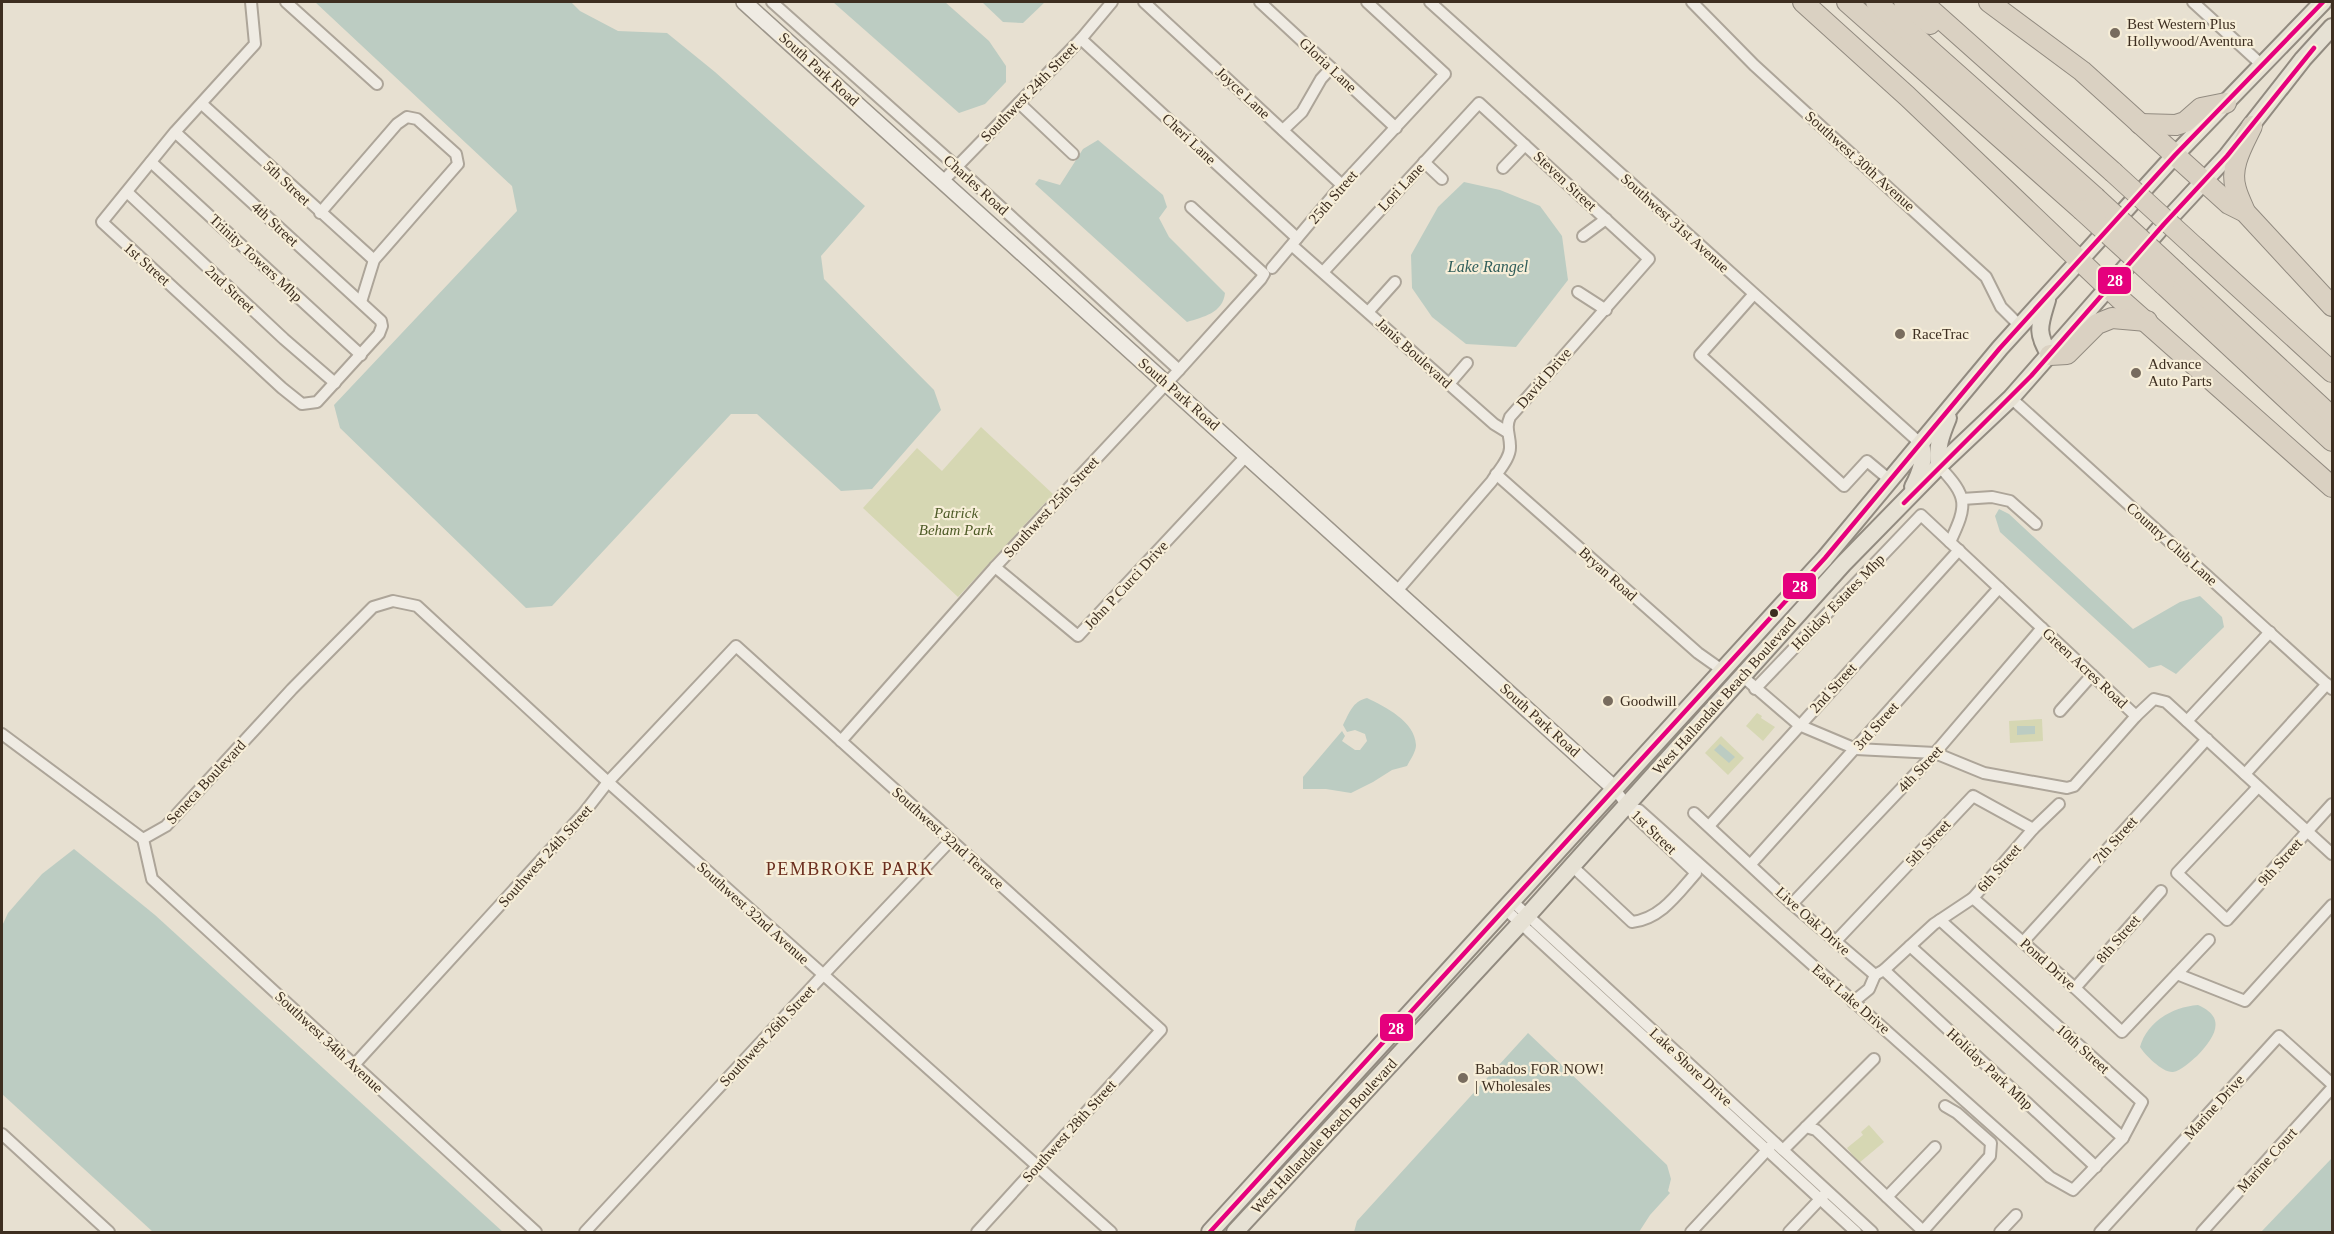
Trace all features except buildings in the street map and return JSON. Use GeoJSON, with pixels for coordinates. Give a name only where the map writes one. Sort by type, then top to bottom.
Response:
{"type":"FeatureCollection","features":[{"type":"Feature","properties":{"kind":"highway"},"geometry":{"type":"LineString","coordinates":[[1803,2],[2108,287],[2332,487]]}},
{"type":"Feature","properties":{"kind":"highway"},"geometry":{"type":"LineString","coordinates":[[1847,2],[1879,31],[2093,199]]}},
{"type":"Feature","properties":{"kind":"highway"},"geometry":{"type":"LineString","coordinates":[[1862,2],[1879,31]]}},
{"type":"Feature","properties":{"kind":"highway"},"geometry":{"type":"LineString","coordinates":[[1876,2],[2174,273],[2332,441]]}},
{"type":"Feature","properties":{"kind":"highway"},"geometry":{"type":"LineString","coordinates":[[1895,2],[2093,199],[2332,417]]}},
{"type":"Feature","properties":{"kind":"highway"},"geometry":{"type":"LineString","coordinates":[[1904,2],[1924,20],[1995,67]]}},
{"type":"Feature","properties":{"kind":"highway"},"geometry":{"type":"LineString","coordinates":[[1922,2],[2332,372]]}},
{"type":"Feature","properties":{"kind":"highway"},"geometry":{"type":"LineString","coordinates":[[1989,2],[2082,71],[2232,207],[2245,212]]}},
{"type":"Feature","properties":{"kind":"highway"},"geometry":{"type":"LineString","coordinates":[[2140,124],[2176,125],[2185,122],[2200,108],[2226,103]]}},
{"type":"Feature","properties":{"kind":"highway"},"geometry":{"type":"LineString","coordinates":[[2252,126],[2238,155],[2235,169],[2236,190],[2245,212],[2332,306]]}},
{"type":"Feature","properties":{"kind":"highway"},"geometry":{"type":"LineString","coordinates":[[2174,273],[2211,287],[2332,399]]}},
{"type":"Feature","properties":{"kind":"highway"},"geometry":{"type":"LineString","coordinates":[[2050,355],[2067,354],[2097,324],[2112,318],[2146,321]]}},
{"type":"Feature","properties":{"kind":"main road","name":"West Hallandale Beach Boulevard"},"geometry":{"type":"LineString","coordinates":[[1210,1233],[1825,558],[1891,481],[1958,395],[2080,259],[2175,155],[2323,2]]}},
{"type":"Feature","properties":{"kind":"main road","name":"West Hallandale Beach Boulevard"},"geometry":{"type":"LineString","coordinates":[[1242,1230],[1387,1066],[1571,865],[1628,807],[1843,564],[1939,466],[2011,398],[2050,355],[2108,287],[2204,182],[2252,126],[2303,59],[2332,27]]}},
{"type":"Feature","properties":{"kind":"main road"},"geometry":{"type":"LineString","coordinates":[[2049,294],[2039,333],[2050,355]]}},
{"type":"Feature","properties":{"kind":"main road"},"geometry":{"type":"LineString","coordinates":[[1939,466],[1937,454],[1941,434],[1958,395]]}},
{"type":"Feature","properties":{"kind":"main road"},"geometry":{"type":"LineString","coordinates":[[1904,503],[1922,467],[1924,455],[1921,444]]}},
{"type":"Feature","properties":{"kind":"main road"},"geometry":{"type":"LineString","coordinates":[[1742,676],[1741,662],[1757,631]]}},
{"type":"Feature","properties":{"kind":"main road"},"geometry":{"type":"LineString","coordinates":[[1387,1066],[1393,1045],[1444,988],[1452,968]]}},
{"type":"Feature","properties":{"kind":"main road"},"geometry":{"type":"LineString","coordinates":[[1308,1153],[1317,1131],[1369,1075],[1370,1057]]}},
{"type":"Feature","properties":{"kind":"street","name":"1st Street"},"geometry":{"type":"LineString","coordinates":[[251,2],[255,44],[175,132],[102,222],[302,404],[311,405],[317,402],[361,355],[381,330],[381,321],[375,315]]}},
{"type":"Feature","properties":{"kind":"street"},"geometry":{"type":"LineString","coordinates":[[286,2],[377,84]]}},
{"type":"Feature","properties":{"kind":"street","name":"South Park Road"},"geometry":{"type":"LineString","coordinates":[[744,2],[1614,788]]}},
{"type":"Feature","properties":{"kind":"street","name":"Charles Road"},"geometry":{"type":"LineString","coordinates":[[772,2],[1179,370]]}},
{"type":"Feature","properties":{"kind":"street","name":"Southwest 24th Street"},"geometry":{"type":"LineString","coordinates":[[943,181],[1081,39],[1112,2]]}},
{"type":"Feature","properties":{"kind":"street","name":"Joyce Lane"},"geometry":{"type":"LineString","coordinates":[[1144,2],[1342,185]]}},
{"type":"Feature","properties":{"kind":"street","name":"Gloria Lane"},"geometry":{"type":"LineString","coordinates":[[1260,2],[1396,128]]}},
{"type":"Feature","properties":{"kind":"street","name":"25th Street"},"geometry":{"type":"LineString","coordinates":[[1268,271],[1296,243],[1342,185],[1445,74],[1366,2]]}},
{"type":"Feature","properties":{"kind":"street","name":"Southwest 31st Avenue"},"geometry":{"type":"LineString","coordinates":[[1430,2],[1921,444]]}},
{"type":"Feature","properties":{"kind":"street","name":"Southwest 30th Avenue"},"geometry":{"type":"LineString","coordinates":[[1692,2],[1754,65],[1986,277],[2001,307],[2020,326]]}},
{"type":"Feature","properties":{"kind":"street"},"geometry":{"type":"LineString","coordinates":[[2193,2],[2263,66]]}},
{"type":"Feature","properties":{"kind":"street","name":"Cheri Lane"},"geometry":{"type":"LineString","coordinates":[[1081,39],[1324,271]]}},
{"type":"Feature","properties":{"kind":"street"},"geometry":{"type":"LineString","coordinates":[[1283,130],[1302,112],[1321,79],[1331,68]]}},
{"type":"Feature","properties":{"kind":"street"},"geometry":{"type":"LineString","coordinates":[[1019,103],[1073,154]]}},
{"type":"Feature","properties":{"kind":"street","name":"Steven Street"},"geometry":{"type":"LineString","coordinates":[[1479,103],[1650,260]]}},
{"type":"Feature","properties":{"kind":"street","name":"Lori Lane"},"geometry":{"type":"LineString","coordinates":[[1324,271],[1479,103]]}},
{"type":"Feature","properties":{"kind":"street","name":"5th Street"},"geometry":{"type":"LineString","coordinates":[[202,104],[374,260]]}},
{"type":"Feature","properties":{"kind":"street"},"geometry":{"type":"LineString","coordinates":[[320,213],[397,124],[407,117],[417,119],[456,154],[458,164],[374,260],[361,302]]}},
{"type":"Feature","properties":{"kind":"street","name":"4th Street"},"geometry":{"type":"LineString","coordinates":[[175,132],[375,315]]}},
{"type":"Feature","properties":{"kind":"street"},"geometry":{"type":"LineString","coordinates":[[1503,168],[1525,145]]}},
{"type":"Feature","properties":{"kind":"street","name":"Trinity Towers Mhp"},"geometry":{"type":"LineString","coordinates":[[151,162],[361,355]]}},
{"type":"Feature","properties":{"kind":"street"},"geometry":{"type":"LineString","coordinates":[[1424,162],[1442,179]]}},
{"type":"Feature","properties":{"kind":"street","name":"2nd Street"},"geometry":{"type":"LineString","coordinates":[[127,192],[284,339],[335,383]]}},
{"type":"Feature","properties":{"kind":"street"},"geometry":{"type":"LineString","coordinates":[[1191,207],[1268,271]]}},
{"type":"Feature","properties":{"kind":"street"},"geometry":{"type":"LineString","coordinates":[[1583,236],[1606,219]]}},
{"type":"Feature","properties":{"kind":"street","name":"David Drive"},"geometry":{"type":"LineString","coordinates":[[1397,591],[1496,474],[1509,455],[1507,432],[1510,417],[1650,260]]}},
{"type":"Feature","properties":{"kind":"street","name":"Southwest 25th Street"},"geometry":{"type":"LineString","coordinates":[[841,741],[995,567],[1167,384],[1268,271]]}},
{"type":"Feature","properties":{"kind":"street","name":"Janis Boulevard"},"geometry":{"type":"LineString","coordinates":[[1324,271],[1494,424],[1507,432]]}},
{"type":"Feature","properties":{"kind":"street"},"geometry":{"type":"LineString","coordinates":[[1368,311],[1395,282]]}},
{"type":"Feature","properties":{"kind":"street"},"geometry":{"type":"LineString","coordinates":[[1578,292],[1606,309]]}},
{"type":"Feature","properties":{"kind":"street"},"geometry":{"type":"LineString","coordinates":[[1754,295],[1700,355],[1844,486],[1867,461],[1891,481]]}},
{"type":"Feature","properties":{"kind":"street"},"geometry":{"type":"LineString","coordinates":[[1449,384],[1467,363]]}},
{"type":"Feature","properties":{"kind":"street","name":"Country Club Lane"},"geometry":{"type":"LineString","coordinates":[[2011,398],[2330,687]]}},
{"type":"Feature","properties":{"kind":"street","name":"John P Curci Drive"},"geometry":{"type":"LineString","coordinates":[[995,567],[1078,636],[1247,455]]}},
{"type":"Feature","properties":{"kind":"street"},"geometry":{"type":"LineString","coordinates":[[1939,466],[1957,486],[1962,499],[1962,517],[1950,542]]}},
{"type":"Feature","properties":{"kind":"street","name":"Bryan Road"},"geometry":{"type":"LineString","coordinates":[[1496,474],[1698,653],[1722,670]]}},
{"type":"Feature","properties":{"kind":"street"},"geometry":{"type":"LineString","coordinates":[[1962,499],[1992,497],[2010,501],[2036,524]]}},
{"type":"Feature","properties":{"kind":"street","name":"Green Acres Road"},"geometry":{"type":"LineString","coordinates":[[1921,515],[2136,716],[2154,699],[2166,702],[2332,854]]}},
{"type":"Feature","properties":{"kind":"street","name":"Holiday Estates Mhp"},"geometry":{"type":"LineString","coordinates":[[1755,689],[1921,515]]}},
{"type":"Feature","properties":{"kind":"street","name":"2nd Street"},"geometry":{"type":"LineString","coordinates":[[1709,826],[1959,550]]}},
{"type":"Feature","properties":{"kind":"street","name":"3rd Street"},"geometry":{"type":"LineString","coordinates":[[1751,864],[1999,588]]}},
{"type":"Feature","properties":{"kind":"street","name":"Southwest 32nd Avenue"},"geometry":{"type":"LineString","coordinates":[[393,601],[417,606],[608,783],[1111,1233]]}},
{"type":"Feature","properties":{"kind":"street","name":"Seneca Boulevard"},"geometry":{"type":"LineString","coordinates":[[143,839],[166,826],[292,689],[373,607],[393,601]]}},
{"type":"Feature","properties":{"kind":"street","name":"4th Street"},"geometry":{"type":"LineString","coordinates":[[1792,904],[1935,753],[2042,628]]}},
{"type":"Feature","properties":{"kind":"street"},"geometry":{"type":"LineString","coordinates":[[2187,721],[2270,632]]}},
{"type":"Feature","properties":{"kind":"street","name":"Southwest 24th Street"},"geometry":{"type":"LineString","coordinates":[[354,1065],[601,794],[608,783],[736,646]]}},
{"type":"Feature","properties":{"kind":"street","name":"Southwest 32nd Terrace"},"geometry":{"type":"LineString","coordinates":[[736,646],[1161,1030]]}},
{"type":"Feature","properties":{"kind":"street"},"geometry":{"type":"LineString","coordinates":[[2060,711],[2091,675]]}},
{"type":"Feature","properties":{"kind":"street"},"geometry":{"type":"LineString","coordinates":[[1742,676],[1799,725],[1856,749],[1935,753],[1984,773],[2067,788],[2074,786],[2136,716]]}},
{"type":"Feature","properties":{"kind":"street"},"geometry":{"type":"LineString","coordinates":[[2244,774],[2330,687]]}},
{"type":"Feature","properties":{"kind":"street"},"geometry":{"type":"LineString","coordinates":[[2,734],[143,839]]}},
{"type":"Feature","properties":{"kind":"street","name":"7th Street"},"geometry":{"type":"LineString","coordinates":[[2023,942],[2206,739]]}},
{"type":"Feature","properties":{"kind":"street","name":"9th Street"},"geometry":{"type":"LineString","coordinates":[[2258,787],[2177,873],[2227,920],[2332,804]]}},
{"type":"Feature","properties":{"kind":"street","name":"1st Street"},"geometry":{"type":"LineString","coordinates":[[1571,865],[1632,922],[1642,921],[1666,907],[1696,873],[1635,816],[1614,788]]}},
{"type":"Feature","properties":{"kind":"street","name":"5th Street"},"geometry":{"type":"LineString","coordinates":[[1835,942],[1973,795],[2033,829]]}},
{"type":"Feature","properties":{"kind":"street","name":"6th Street"},"geometry":{"type":"LineString","coordinates":[[1937,922],[1973,898],[2033,829],[2059,804]]}},
{"type":"Feature","properties":{"kind":"street","name":"East Lake Drive"},"geometry":{"type":"LineString","coordinates":[[1628,807],[1639,810],[2050,1177],[2073,1190]]}},
{"type":"Feature","properties":{"kind":"street","name":"Live Oak Drive"},"geometry":{"type":"LineString","coordinates":[[1695,813],[1835,942],[1879,972]]}},
{"type":"Feature","properties":{"kind":"street","name":"Southwest 34th Avenue"},"geometry":{"type":"LineString","coordinates":[[143,839],[152,879],[536,1233]]}},
{"type":"Feature","properties":{"kind":"street","name":"Southwest 26th Street"},"geometry":{"type":"LineString","coordinates":[[585,1233],[951,840]]}},
{"type":"Feature","properties":{"kind":"street","name":"8th Street"},"geometry":{"type":"LineString","coordinates":[[2075,988],[2161,891]]}},
{"type":"Feature","properties":{"kind":"street","name":"Pond Drive"},"geometry":{"type":"LineString","coordinates":[[1973,898],[2122,1032],[2178,974]]}},
{"type":"Feature","properties":{"kind":"street"},"geometry":{"type":"LineString","coordinates":[[2209,940],[2178,974],[2245,1002],[2332,904]]}},
{"type":"Feature","properties":{"kind":"street","name":"Lake Shore Drive"},"geometry":{"type":"LineString","coordinates":[[1509,905],[1824,1195],[1871,1232]]}},
{"type":"Feature","properties":{"kind":"street"},"geometry":{"type":"LineString","coordinates":[[1853,1002],[1869,989],[1879,972],[1937,922]]}},
{"type":"Feature","properties":{"kind":"street","name":"10th Street"},"geometry":{"type":"LineString","coordinates":[[1937,922],[2142,1102],[2122,1138],[2073,1190]]}},
{"type":"Feature","properties":{"kind":"street"},"geometry":{"type":"LineString","coordinates":[[1910,946],[2122,1138]]}},
{"type":"Feature","properties":{"kind":"street","name":"Holiday Park Mhp"},"geometry":{"type":"LineString","coordinates":[[1879,972],[2096,1167]]}},
{"type":"Feature","properties":{"kind":"street","name":"Southwest 28th Street"},"geometry":{"type":"LineString","coordinates":[[977,1233],[1161,1030]]}},
{"type":"Feature","properties":{"kind":"street","name":"Marine Drive"},"geometry":{"type":"LineString","coordinates":[[2100,1233],[2279,1036],[2332,1086]]}},
{"type":"Feature","properties":{"kind":"street"},"geometry":{"type":"LineString","coordinates":[[1691,1233],[1775,1148],[1806,1127],[1874,1059]]}},
{"type":"Feature","properties":{"kind":"street","name":"Marine Court"},"geometry":{"type":"LineString","coordinates":[[2202,1233],[2332,1086]]}},
{"type":"Feature","properties":{"kind":"street"},"geometry":{"type":"LineString","coordinates":[[1806,1127],[1816,1130],[1923,1232],[1990,1156],[1991,1143],[1945,1106]]}},
{"type":"Feature","properties":{"kind":"street"},"geometry":{"type":"LineString","coordinates":[[2,1134],[109,1233]]}},
{"type":"Feature","properties":{"kind":"street"},"geometry":{"type":"LineString","coordinates":[[1887,1197],[1935,1147]]}},
{"type":"Feature","properties":{"kind":"street","name":"Lake Shore Drive"},"geometry":{"type":"LineString","coordinates":[[1775,1148],[1824,1195]]}},
{"type":"Feature","properties":{"kind":"street"},"geometry":{"type":"LineString","coordinates":[[1790,1233],[1824,1195],[1857,1233]]}},
{"type":"Feature","properties":{"kind":"street"},"geometry":{"type":"LineString","coordinates":[[2000,1233],[2016,1215]]}},
{"type":"Feature","properties":{"kind":"green space","name":"Patrick Beham Park"},"geometry":{"type":"Polygon","coordinates":[[[981,427],[1053,494],[958,597],[863,508],[917,448],[942,471],[981,427]]]}},
{"type":"Feature","properties":{"kind":"green space"},"geometry":{"type":"Polygon","coordinates":[[[1757,713],[1775,727],[1763,741],[1746,726],[1757,713]]]}},
{"type":"Feature","properties":{"kind":"green space"},"geometry":{"type":"Polygon","coordinates":[[[2042,719],[2043,741],[2010,743],[2009,721],[2042,719]]]}},
{"type":"Feature","properties":{"kind":"green space"},"geometry":{"type":"Polygon","coordinates":[[[1721,736],[1744,758],[1728,775],[1705,753],[1721,736]]]}},
{"type":"Feature","properties":{"kind":"green space"},"geometry":{"type":"Polygon","coordinates":[[[1869,1125],[1884,1142],[1859,1163],[1847,1148],[1863,1135],[1861,1132],[1869,1125]]]}},
{"type":"Feature","properties":{"kind":"water"},"geometry":{"type":"Polygon","coordinates":[[[315,2],[571,2],[580,11],[618,31],[667,33],[715,72],[865,206],[821,256],[824,279],[934,390],[941,410],[872,489],[841,491],[757,414],[731,414],[552,606],[526,608],[340,428],[334,405],[517,211],[512,186],[315,2]]]}},
{"type":"Feature","properties":{"kind":"water"},"geometry":{"type":"Polygon","coordinates":[[[833,2],[945,2],[989,41],[1006,66],[1006,82],[985,104],[959,113],[833,2]]]}},
{"type":"Feature","properties":{"kind":"water"},"geometry":{"type":"Polygon","coordinates":[[[982,2],[1045,2],[1023,23],[1003,22],[982,2]]]}},
{"type":"Feature","properties":{"kind":"water"},"geometry":{"type":"Polygon","coordinates":[[[1098,140],[1163,195],[1167,207],[1159,218],[1169,237],[1225,293],[1216,310],[1187,322],[1035,184],[1039,179],[1060,185],[1083,149],[1098,140]]]}},
{"type":"Feature","properties":{"kind":"water","name":"Lake Rangel"},"geometry":{"type":"Polygon","coordinates":[[[1464,182],[1500,190],[1540,206],[1562,236],[1568,280],[1516,347],[1466,344],[1432,317],[1412,288],[1411,255],[1438,207],[1464,182]]]}},
{"type":"Feature","properties":{"kind":"water"},"geometry":{"type":"Polygon","coordinates":[[[1999,509],[2009,514],[2133,629],[2180,602],[2200,596],[2222,617],[2224,627],[2176,674],[2161,665],[2149,668],[2000,532],[1995,516],[1999,509]]]}},
{"type":"Feature","properties":{"kind":"water"},"geometry":{"type":"Polygon","coordinates":[[[1367,698],[1398,716],[1410,729],[1416,745],[1407,766],[1392,770],[1351,793],[1326,789],[1303,789],[1303,777],[1342,731],[1345,736],[1342,741],[1355,750],[1360,750],[1367,741],[1365,734],[1355,730],[1347,732],[1343,725],[1355,705],[1367,698]]]}},
{"type":"Feature","properties":{"kind":"water"},"geometry":{"type":"Polygon","coordinates":[[[2017,726],[2035,726],[2035,734],[2017,735],[2017,726]]]}},
{"type":"Feature","properties":{"kind":"water"},"geometry":{"type":"Polygon","coordinates":[[[1720,744],[1735,757],[1729,763],[1714,750],[1720,744]]]}},
{"type":"Feature","properties":{"kind":"water"},"geometry":{"type":"Polygon","coordinates":[[[74,849],[155,915],[503,1232],[153,1232],[2,1094],[2,926],[8,913],[42,874],[74,849]]]}},
{"type":"Feature","properties":{"kind":"water"},"geometry":{"type":"Polygon","coordinates":[[[2198,1005],[2213,1016],[2215,1029],[2213,1035],[2197,1056],[2183,1068],[2173,1072],[2164,1070],[2140,1047],[2143,1038],[2162,1017],[2188,1006],[2198,1005]]]}},
{"type":"Feature","properties":{"kind":"water"},"geometry":{"type":"Polygon","coordinates":[[[1528,1033],[1667,1165],[1671,1179],[1668,1191],[1670,1193],[1650,1215],[1639,1232],[1354,1232],[1357,1221],[1528,1033]]]}},
{"type":"Feature","properties":{"kind":"water"},"geometry":{"type":"Polygon","coordinates":[[[2332,1158],[2332,1232],[2261,1232],[2332,1158]]]}},
{"type":"Feature","properties":{"kind":"transit line","name":"28"},"geometry":{"type":"LineString","coordinates":[[1210,1232],[1825,558],[2000,348],[2175,155],[2323,2]]}},
{"type":"Feature","properties":{"kind":"transit line","name":"28"},"geometry":{"type":"LineString","coordinates":[[1904,503],[2031,376],[2164,224],[2227,156],[2314,48]]}},
{"type":"Feature","properties":{"kind":"place","name":"Best Western Plus Hollywood/Aventura"},"geometry":{"type":"Point","coordinates":[2115,33]}},
{"type":"Feature","properties":{"kind":"place","name":"RaceTrac"},"geometry":{"type":"Point","coordinates":[1900,334]}},
{"type":"Feature","properties":{"kind":"place","name":"Advance Auto Parts"},"geometry":{"type":"Point","coordinates":[2136,373]}},
{"type":"Feature","properties":{"kind":"place","name":"Goodwill"},"geometry":{"type":"Point","coordinates":[1608,701]}},
{"type":"Feature","properties":{"kind":"place","name":"Babados FOR NOW! | Wholesales"},"geometry":{"type":"Point","coordinates":[1463,1078]}},
{"type":"Feature","properties":{"kind":"district","name":"PEMBROKE PARK"},"geometry":{"type":"Point","coordinates":[850,869]}}]}
